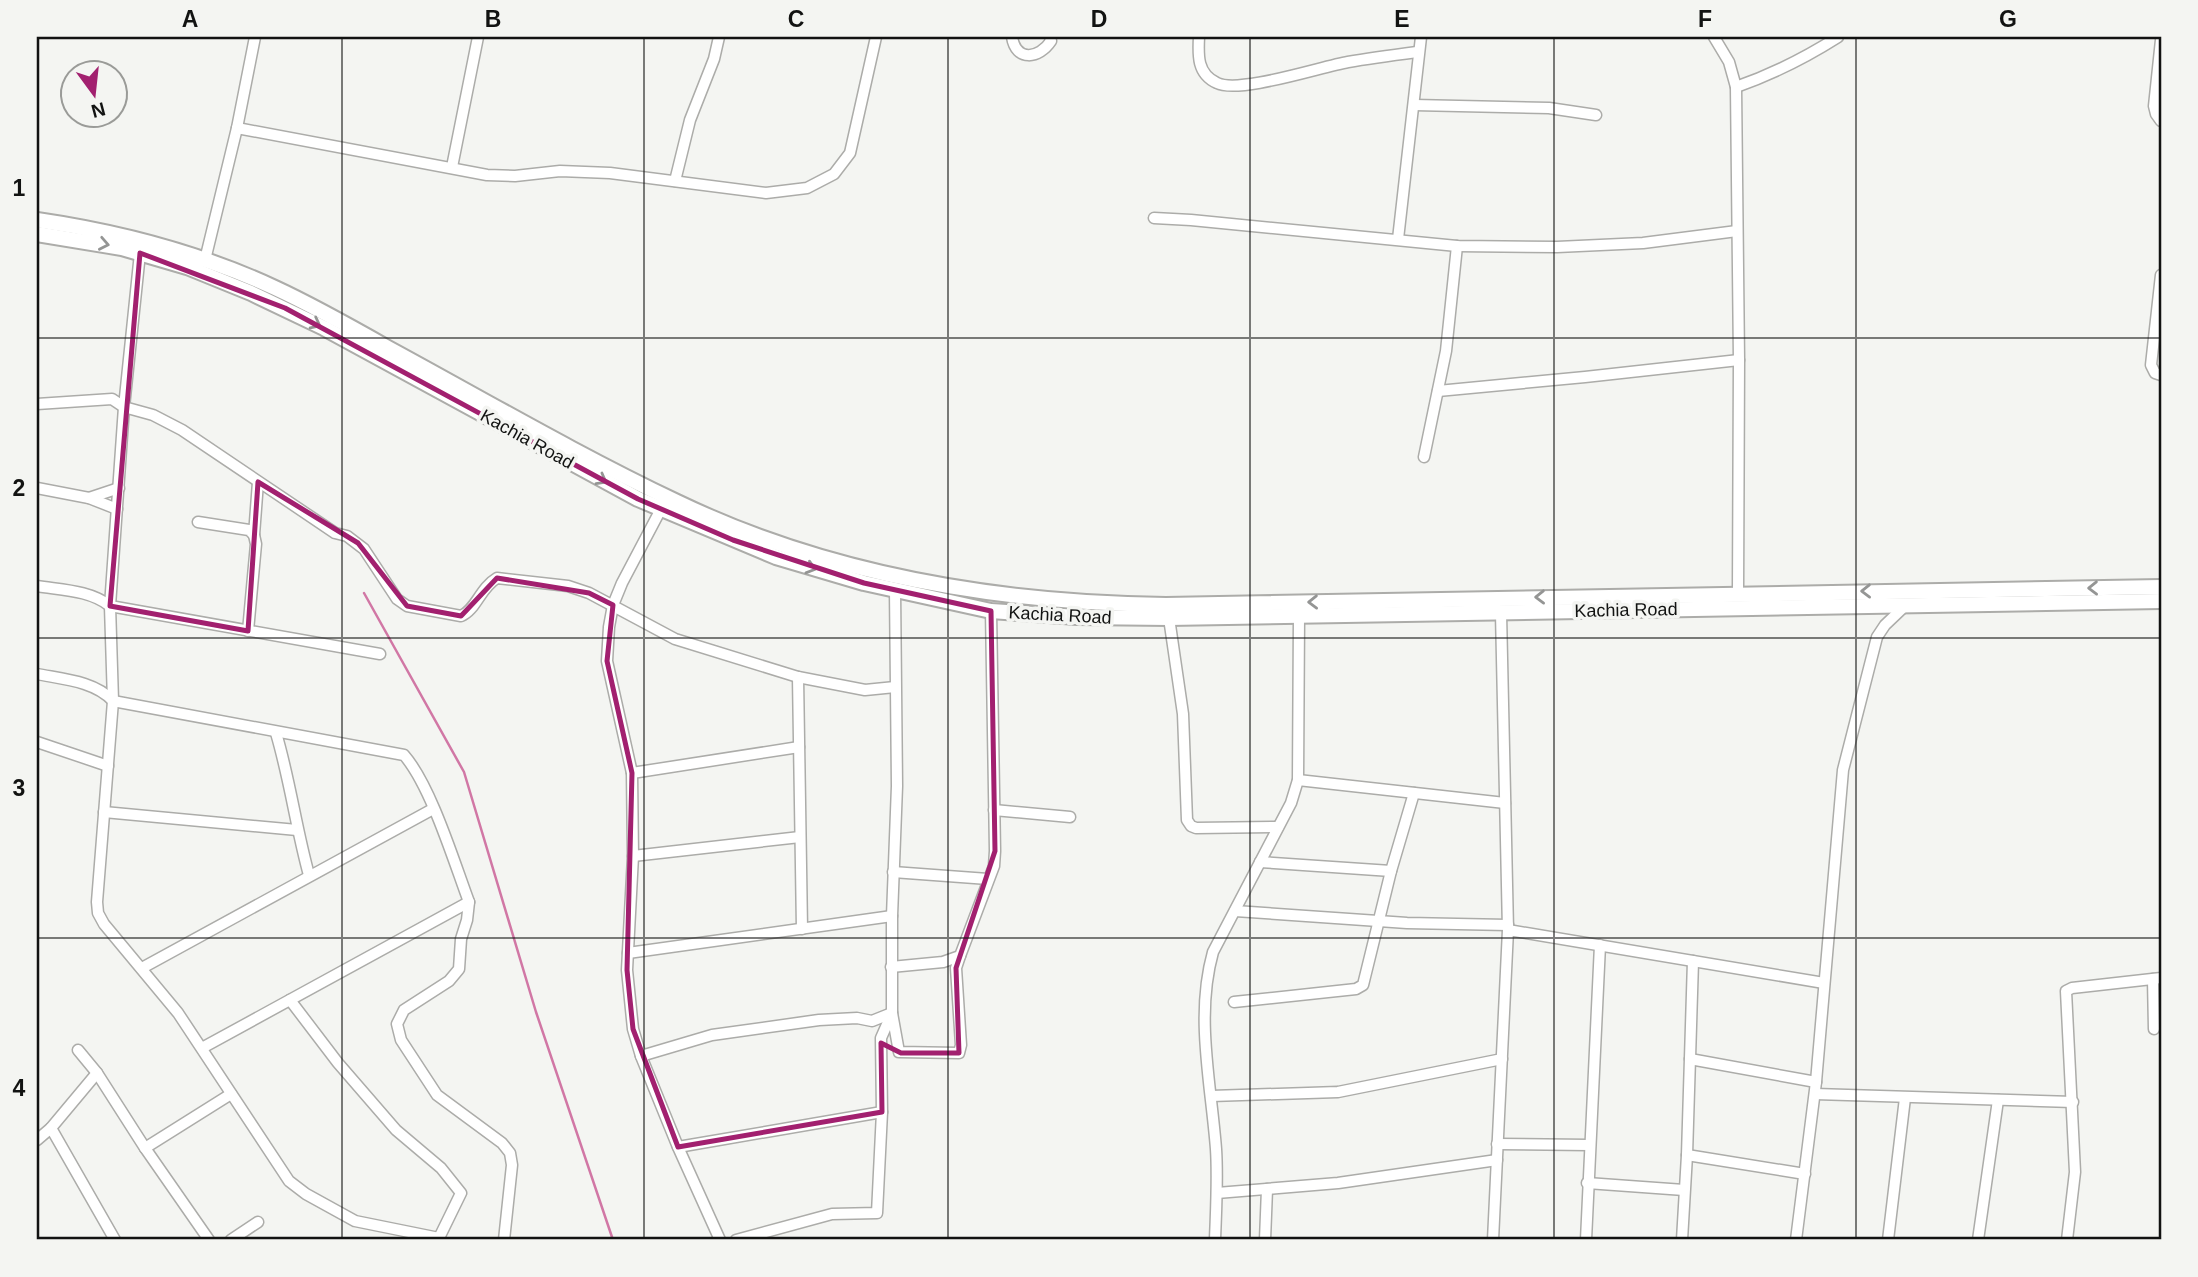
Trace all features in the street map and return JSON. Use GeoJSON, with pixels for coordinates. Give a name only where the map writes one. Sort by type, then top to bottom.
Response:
{"type":"FeatureCollection","features":[{"type":"Feature","properties":{"kind":"highway","name":"Kachia Road"},"geometry":{"type":"LineString","coordinates":[[37,220],[104,231],[205,260],[274,287],[591,460],[736,528],[890,575],[1011,596],[1115,604],[2161,587]]}},
{"type":"Feature","properties":{"kind":"highway","name":"Kachia Road"},"geometry":{"type":"LineString","coordinates":[[37,234],[93,242],[140,253],[206,275],[285,308],[638,499],[776,557],[895,590],[991,611],[1077,617],[1169,618],[2161,601]]}},
{"type":"Feature","properties":{"kind":"street"},"geometry":{"type":"LineString","coordinates":[[205,260],[237,128],[255,37]]}},
{"type":"Feature","properties":{"kind":"street"},"geometry":{"type":"LineString","coordinates":[[452,167],[478,37]]}},
{"type":"Feature","properties":{"kind":"street"},"geometry":{"type":"LineString","coordinates":[[675,181],[690,120],[715,59],[719,37]]}},
{"type":"Feature","properties":{"kind":"street"},"geometry":{"type":"LineString","coordinates":[[237,128],[488,175],[515,176],[560,171],[610,173],[766,193],[807,188],[834,174],[850,153],[876,37]]}},
{"type":"Feature","properties":{"kind":"street"},"geometry":{"type":"LineString","coordinates":[[1012,37],[1014,47],[1023,54],[1033,55],[1044,50],[1051,41],[1050,37]]}},
{"type":"Feature","properties":{"kind":"street"},"geometry":{"type":"LineString","coordinates":[[1199,37],[1198,61],[1206,76],[1224,85],[1250,84],[1346,62],[1418,52]]}},
{"type":"Feature","properties":{"kind":"street"},"geometry":{"type":"LineString","coordinates":[[1398,239],[1421,37]]}},
{"type":"Feature","properties":{"kind":"street"},"geometry":{"type":"LineString","coordinates":[[1714,37],[1729,62],[1736,87],[1738,593]]}},
{"type":"Feature","properties":{"kind":"street"},"geometry":{"type":"LineString","coordinates":[[1736,87],[1805,58],[1838,37]]}},
{"type":"Feature","properties":{"kind":"street"},"geometry":{"type":"LineString","coordinates":[[2161,40],[2154,106],[2161,121]]}},
{"type":"Feature","properties":{"kind":"street"},"geometry":{"type":"LineString","coordinates":[[1414,105],[1549,108],[1596,115]]}},
{"type":"Feature","properties":{"kind":"street"},"geometry":{"type":"LineString","coordinates":[[1154,218],[1457,246],[1557,247],[1643,243],[1737,231]]}},
{"type":"Feature","properties":{"kind":"street"},"geometry":{"type":"LineString","coordinates":[[1424,457],[1446,351],[1457,246]]}},
{"type":"Feature","properties":{"kind":"street"},"geometry":{"type":"LineString","coordinates":[[140,253],[124,407],[110,606],[113,701],[98,913],[202,1048],[289,1181],[355,1222],[440,1239],[461,1193],[442,1168],[396,1130],[338,1063],[289,1000]]}},
{"type":"Feature","properties":{"kind":"street"},"geometry":{"type":"LineString","coordinates":[[2161,275],[2151,365],[2155,373],[2161,375]]}},
{"type":"Feature","properties":{"kind":"street"},"geometry":{"type":"LineString","coordinates":[[1438,391],[1739,360]]}},
{"type":"Feature","properties":{"kind":"street"},"geometry":{"type":"LineString","coordinates":[[37,404],[112,399],[124,407],[153,415],[182,430],[335,533],[358,542],[397,599],[408,606],[461,616],[468,613],[479,594],[497,578],[568,586],[589,593],[675,639],[798,677],[865,690],[895,687]]}},
{"type":"Feature","properties":{"kind":"street"},"geometry":{"type":"LineString","coordinates":[[248,631],[256,544],[254,535],[258,482]]}},
{"type":"Feature","properties":{"kind":"street"},"geometry":{"type":"LineString","coordinates":[[37,488],[89,498],[117,509]]}},
{"type":"Feature","properties":{"kind":"street"},"geometry":{"type":"LineString","coordinates":[[89,498],[119,488]]}},
{"type":"Feature","properties":{"kind":"street"},"geometry":{"type":"LineString","coordinates":[[661,509],[613,605],[607,661],[632,773],[633,856],[627,970],[633,1029],[641,1056],[720,1240]]}},
{"type":"Feature","properties":{"kind":"street"},"geometry":{"type":"LineString","coordinates":[[198,523],[248,530],[254,535]]}},
{"type":"Feature","properties":{"kind":"street"},"geometry":{"type":"LineString","coordinates":[[37,586],[88,594],[110,606],[380,654]]}},
{"type":"Feature","properties":{"kind":"street"},"geometry":{"type":"LineString","coordinates":[[895,590],[897,786],[891,967],[892,1013],[899,1052],[959,1054],[961,1045],[956,968],[994,859],[991,611]]}},
{"type":"Feature","properties":{"kind":"street"},"geometry":{"type":"LineString","coordinates":[[1796,1240],[1815,1094],[1843,770],[1877,637],[1885,625],[1906,606]]}},
{"type":"Feature","properties":{"kind":"street"},"geometry":{"type":"LineString","coordinates":[[1493,1240],[1508,927],[1501,612]]}},
{"type":"Feature","properties":{"kind":"street"},"geometry":{"type":"LineString","coordinates":[[1215,1240],[1216,1151],[1203,1012],[1207,973],[1213,952],[1291,803],[1298,780],[1299,616]]}},
{"type":"Feature","properties":{"kind":"street"},"geometry":{"type":"LineString","coordinates":[[1169,618],[1183,714],[1187,820],[1196,828],[1278,827]]}},
{"type":"Feature","properties":{"kind":"street"},"geometry":{"type":"LineString","coordinates":[[37,674],[94,687],[105,692],[113,701],[404,755],[411,763],[433,809],[469,902],[461,939],[459,969],[449,981],[404,1010],[397,1024],[401,1040],[437,1095],[502,1143],[510,1153],[512,1166],[504,1240]]}},
{"type":"Feature","properties":{"kind":"street"},"geometry":{"type":"LineString","coordinates":[[798,677],[802,929]]}},
{"type":"Feature","properties":{"kind":"street"},"geometry":{"type":"LineString","coordinates":[[276,733],[289,779],[297,830],[309,875]]}},
{"type":"Feature","properties":{"kind":"street"},"geometry":{"type":"LineString","coordinates":[[37,743],[108,766]]}},
{"type":"Feature","properties":{"kind":"street"},"geometry":{"type":"LineString","coordinates":[[632,773],[799,747]]}},
{"type":"Feature","properties":{"kind":"street"},"geometry":{"type":"LineString","coordinates":[[1298,780],[1505,803]]}},
{"type":"Feature","properties":{"kind":"street"},"geometry":{"type":"LineString","coordinates":[[1234,1002],[1356,989],[1363,985],[1391,871],[1415,793]]}},
{"type":"Feature","properties":{"kind":"street"},"geometry":{"type":"LineString","coordinates":[[142,968],[433,809]]}},
{"type":"Feature","properties":{"kind":"street"},"geometry":{"type":"LineString","coordinates":[[995,810],[1070,817]]}},
{"type":"Feature","properties":{"kind":"street"},"geometry":{"type":"LineString","coordinates":[[104,812],[297,830]]}},
{"type":"Feature","properties":{"kind":"street"},"geometry":{"type":"LineString","coordinates":[[633,856],[800,837]]}},
{"type":"Feature","properties":{"kind":"street"},"geometry":{"type":"LineString","coordinates":[[1260,862],[1391,871]]}},
{"type":"Feature","properties":{"kind":"street"},"geometry":{"type":"LineString","coordinates":[[893,872],[988,879]]}},
{"type":"Feature","properties":{"kind":"street"},"geometry":{"type":"LineString","coordinates":[[202,1048],[469,902]]}},
{"type":"Feature","properties":{"kind":"street"},"geometry":{"type":"LineString","coordinates":[[1235,911],[1508,927],[1824,983]]}},
{"type":"Feature","properties":{"kind":"street"},"geometry":{"type":"LineString","coordinates":[[628,953],[891,916]]}},
{"type":"Feature","properties":{"kind":"street"},"geometry":{"type":"LineString","coordinates":[[1586,1240],[1600,945]]}},
{"type":"Feature","properties":{"kind":"street"},"geometry":{"type":"LineString","coordinates":[[891,967],[943,962],[960,956]]}},
{"type":"Feature","properties":{"kind":"street"},"geometry":{"type":"LineString","coordinates":[[1682,1240],[1693,961]]}},
{"type":"Feature","properties":{"kind":"street"},"geometry":{"type":"LineString","coordinates":[[2067,1240],[2076,1172],[2066,991],[2072,988],[2157,978],[2154,1029]]}},
{"type":"Feature","properties":{"kind":"street"},"geometry":{"type":"LineString","coordinates":[[641,1056],[712,1035],[819,1020],[857,1018],[872,1021],[892,1013]]}},
{"type":"Feature","properties":{"kind":"street"},"geometry":{"type":"LineString","coordinates":[[736,1240],[832,1214],[877,1213],[881,1038],[892,1013]]}},
{"type":"Feature","properties":{"kind":"street"},"geometry":{"type":"LineString","coordinates":[[78,1050],[97,1073],[209,1240]]}},
{"type":"Feature","properties":{"kind":"street"},"geometry":{"type":"LineString","coordinates":[[1211,1096],[1338,1092],[1502,1059]]}},
{"type":"Feature","properties":{"kind":"street"},"geometry":{"type":"LineString","coordinates":[[1690,1059],[1816,1082]]}},
{"type":"Feature","properties":{"kind":"street"},"geometry":{"type":"LineString","coordinates":[[37,1140],[51,1128],[97,1073]]}},
{"type":"Feature","properties":{"kind":"street"},"geometry":{"type":"LineString","coordinates":[[145,1148],[231,1094]]}},
{"type":"Feature","properties":{"kind":"street"},"geometry":{"type":"LineString","coordinates":[[1815,1094],[2073,1102]]}},
{"type":"Feature","properties":{"kind":"street"},"geometry":{"type":"LineString","coordinates":[[1888,1240],[1905,1098]]}},
{"type":"Feature","properties":{"kind":"street"},"geometry":{"type":"LineString","coordinates":[[1978,1240],[1998,1100]]}},
{"type":"Feature","properties":{"kind":"street"},"geometry":{"type":"LineString","coordinates":[[678,1147],[881,1112]]}},
{"type":"Feature","properties":{"kind":"street"},"geometry":{"type":"LineString","coordinates":[[51,1128],[116,1240]]}},
{"type":"Feature","properties":{"kind":"street"},"geometry":{"type":"LineString","coordinates":[[1497,1143],[1589,1145]]}},
{"type":"Feature","properties":{"kind":"street"},"geometry":{"type":"LineString","coordinates":[[1687,1155],[1805,1174]]}},
{"type":"Feature","properties":{"kind":"street"},"geometry":{"type":"LineString","coordinates":[[1217,1193],[1409,1174],[1497,1160]]}},
{"type":"Feature","properties":{"kind":"street"},"geometry":{"type":"LineString","coordinates":[[1587,1183],[1684,1190]]}},
{"type":"Feature","properties":{"kind":"street"},"geometry":{"type":"LineString","coordinates":[[1265,1240],[1267,1189]]}},
{"type":"Feature","properties":{"kind":"street"},"geometry":{"type":"LineString","coordinates":[[231,1240],[258,1222]]}},
{"type":"Feature","properties":{"kind":"highlighted area"},"geometry":{"type":"Polygon","coordinates":[[[140,253],[285,308],[638,499],[733,540],[864,583],[991,611],[995,851],[956,968],[959,1053],[901,1053],[881,1043],[882,1112],[678,1147],[633,1029],[627,970],[632,773],[607,661],[613,605],[589,593],[497,578],[461,616],[407,606],[358,543],[258,482],[248,631],[110,606],[140,253]]]}},
{"type":"Feature","properties":{"kind":"waterway"},"geometry":{"type":"LineString","coordinates":[[364,593],[464,772],[536,1012],[613,1240]]}}]}
